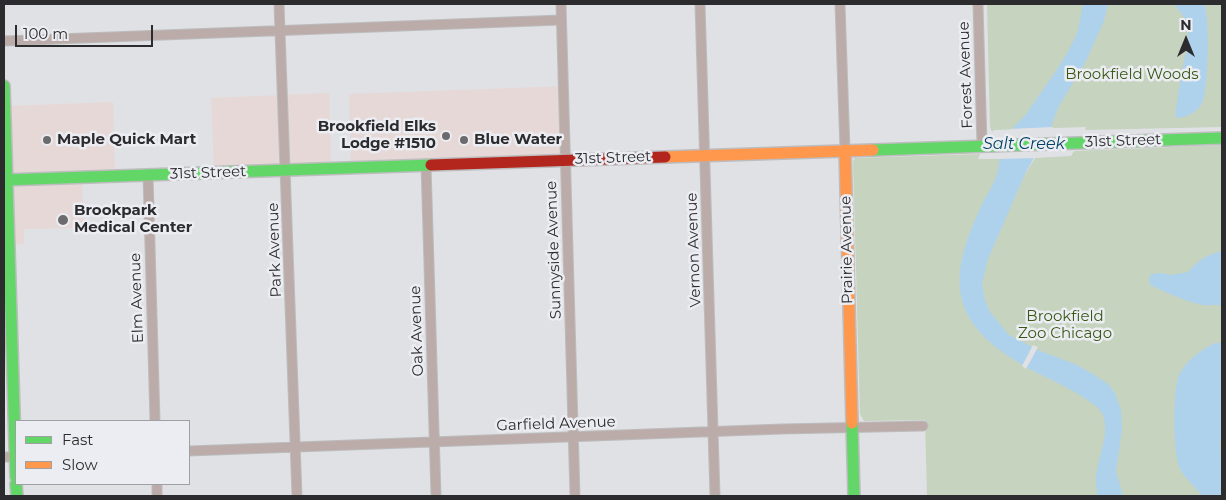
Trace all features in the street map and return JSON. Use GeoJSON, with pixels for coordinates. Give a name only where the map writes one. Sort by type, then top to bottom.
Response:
{"type":"FeatureCollection","features":[{"type":"Feature","properties":{"kind":"main road"},"geometry":{"type":"LineString","coordinates":[[4,86],[5,180],[15,432]]}},
{"type":"Feature","properties":{"kind":"main road","name":"31st Street"},"geometry":{"type":"LineString","coordinates":[[5,180],[1222,138]]}},
{"type":"Feature","properties":{"kind":"main road","name":"Prairie Avenue"},"geometry":{"type":"LineString","coordinates":[[845,150],[854,496]]}},
{"type":"Feature","properties":{"kind":"street","name":"Park Avenue"},"geometry":{"type":"LineString","coordinates":[[279,4],[296,496]]}},
{"type":"Feature","properties":{"kind":"street","name":"Sunnyside Avenue"},"geometry":{"type":"LineString","coordinates":[[561,4],[575,496]]}},
{"type":"Feature","properties":{"kind":"street","name":"Vernon Avenue"},"geometry":{"type":"LineString","coordinates":[[700,4],[714,496]]}},
{"type":"Feature","properties":{"kind":"street","name":"Prairie Avenue"},"geometry":{"type":"LineString","coordinates":[[840,4],[845,150]]}},
{"type":"Feature","properties":{"kind":"street","name":"Forest Avenue"},"geometry":{"type":"LineString","coordinates":[[978,4],[982,145]]}},
{"type":"Feature","properties":{"kind":"street"},"geometry":{"type":"LineString","coordinates":[[4,41],[561,20]]}},
{"type":"Feature","properties":{"kind":"street","name":"Oak Avenue"},"geometry":{"type":"LineString","coordinates":[[426,165],[436,496]]}},
{"type":"Feature","properties":{"kind":"street","name":"Elm Avenue"},"geometry":{"type":"LineString","coordinates":[[148,175],[155,420]]}},
{"type":"Feature","properties":{"kind":"street","name":"Garfield Avenue"},"geometry":{"type":"LineString","coordinates":[[190,451],[434,441],[923,426]]}},
{"type":"Feature","properties":{"kind":"shaded area"},"geometry":{"type":"Polygon","coordinates":[[[566,86],[569,157],[351,165],[349,94],[566,86]]]}},
{"type":"Feature","properties":{"kind":"shaded area"},"geometry":{"type":"Polygon","coordinates":[[[329,93],[331,165],[214,170],[211,98],[329,93]]]}},
{"type":"Feature","properties":{"kind":"shaded area"},"geometry":{"type":"Polygon","coordinates":[[[113,102],[115,173],[10,176],[8,106],[113,102]]]}},
{"type":"Feature","properties":{"kind":"shaded area"},"geometry":{"type":"Polygon","coordinates":[[[82,181],[84,228],[24,229],[24,244],[4,245],[4,183],[82,181]]]}},
{"type":"Feature","properties":{"kind":"green space","name":"Brookfield Woods"},"geometry":{"type":"Polygon","coordinates":[[[987,4],[1222,4],[1222,127],[1085,130],[1086,127],[994,130],[992,132],[990,127],[987,4]]]}},
{"type":"Feature","properties":{"kind":"green space","name":"Brookfield Zoo Chicago"},"geometry":{"type":"Polygon","coordinates":[[[1222,145],[1222,496],[927,496],[925,420],[864,421],[860,414],[853,161],[855,158],[980,154],[978,159],[1000,159],[1025,174],[1035,158],[1071,156],[1074,151],[1222,145]]]}},
{"type":"Feature","properties":{"kind":"water","name":"Salt Creek"},"geometry":{"type":"Polygon","coordinates":[[[1083,4],[1108,4],[1104,21],[1086,61],[1059,106],[1051,127],[1025,174],[988,259],[982,283],[985,300],[990,312],[1009,335],[1040,351],[1075,364],[1108,384],[1115,393],[1121,410],[1122,430],[1116,471],[1123,496],[1098,496],[1096,475],[1105,435],[1103,415],[1099,409],[1072,390],[1033,371],[998,349],[970,319],[963,304],[960,289],[962,259],[966,244],[984,200],[995,180],[1005,144],[1013,128],[1027,113],[1068,51],[1078,30],[1083,4]]]}},
{"type":"Feature","properties":{"kind":"water"},"geometry":{"type":"Polygon","coordinates":[[[1174,4],[1204,4],[1208,38],[1204,99],[1194,112],[1178,118],[1175,116],[1188,42],[1187,21],[1174,4]]]}},
{"type":"Feature","properties":{"kind":"water"},"geometry":{"type":"Polygon","coordinates":[[[1222,251],[1222,306],[1189,302],[1150,285],[1149,279],[1151,274],[1171,275],[1188,272],[1203,258],[1222,251]]]}},
{"type":"Feature","properties":{"kind":"water"},"geometry":{"type":"Polygon","coordinates":[[[1215,343],[1222,343],[1222,439],[1220,439],[1222,496],[1202,496],[1182,473],[1178,461],[1175,436],[1176,392],[1180,373],[1187,363],[1215,343]]]}},
{"type":"Feature","properties":{"kind":"pier"},"geometry":{"type":"Polygon","coordinates":[[[1053,127],[1037,158],[997,159],[1010,129],[1053,127]]]}},
{"type":"Feature","properties":{"kind":"pier"},"geometry":{"type":"Polygon","coordinates":[[[1033,345],[1038,347],[1026,369],[1022,366],[1033,345]]]}},
{"type":"Feature","properties":{"kind":"traffic: fast"},"geometry":{"type":"LineString","coordinates":[[4,86],[15,444]]}},
{"type":"Feature","properties":{"kind":"traffic: fast"},"geometry":{"type":"LineString","coordinates":[[873,150],[1222,138]]}},
{"type":"Feature","properties":{"kind":"traffic: fast"},"geometry":{"type":"LineString","coordinates":[[4,180],[431,165]]}},
{"type":"Feature","properties":{"kind":"traffic: fast"},"geometry":{"type":"LineString","coordinates":[[852,423],[854,496]]}},
{"type":"Feature","properties":{"kind":"traffic: fast"},"geometry":{"type":"LineString","coordinates":[[16,485],[17,496]]}},
{"type":"Feature","properties":{"kind":"traffic: slow"},"geometry":{"type":"LineString","coordinates":[[845,150],[852,423]]}},
{"type":"Feature","properties":{"kind":"traffic: slow"},"geometry":{"type":"LineString","coordinates":[[665,157],[873,150]]}},
{"type":"Feature","properties":{"kind":"traffic: jam"},"geometry":{"type":"LineString","coordinates":[[431,165],[665,157]]}},
{"type":"Feature","properties":{"kind":"place","name":"Brookfield Elks Lodge #1510"},"geometry":{"type":"Point","coordinates":[446,136]}},
{"type":"Feature","properties":{"kind":"place","name":"Maple Quick Mart"},"geometry":{"type":"Point","coordinates":[47,140]}},
{"type":"Feature","properties":{"kind":"place","name":"Blue Water"},"geometry":{"type":"Point","coordinates":[464,140]}},
{"type":"Feature","properties":{"kind":"place","name":"Brookpark Medical Center"},"geometry":{"type":"Point","coordinates":[63,220]}}]}
